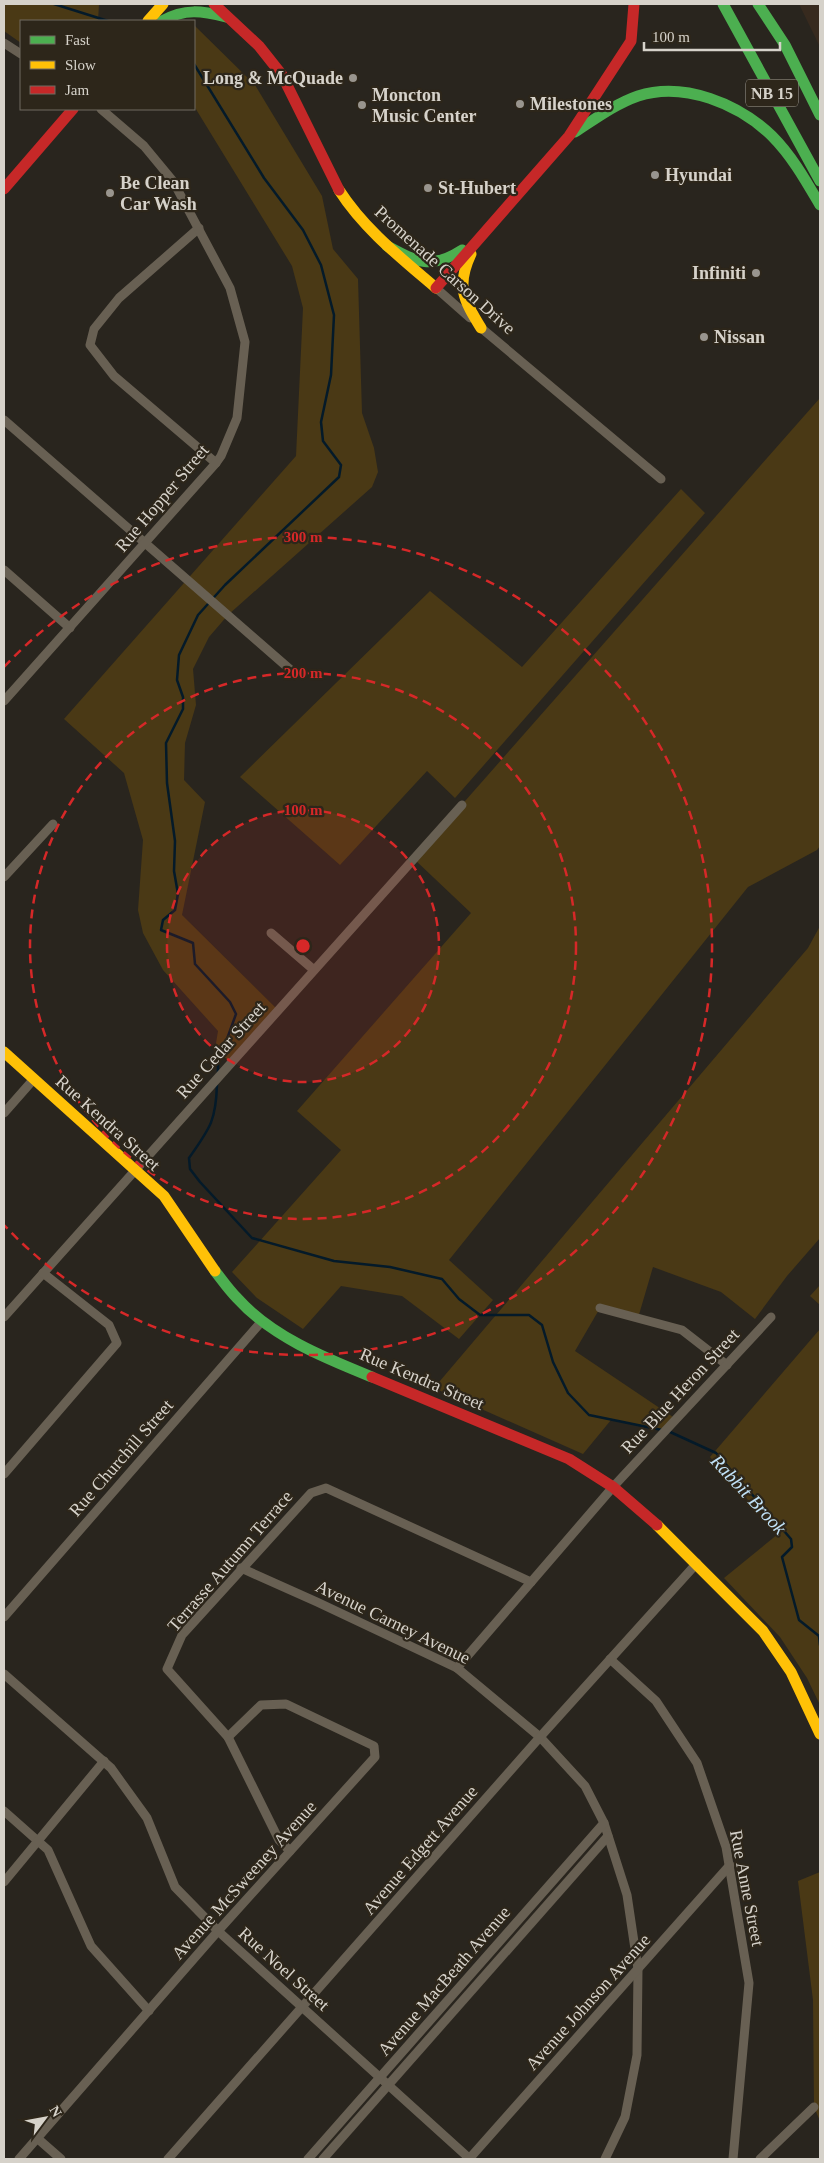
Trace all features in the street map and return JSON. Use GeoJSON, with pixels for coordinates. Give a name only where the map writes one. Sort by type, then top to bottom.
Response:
{"type":"FeatureCollection","features":[{"type":"Feature","properties":{"kind":"main road"},"geometry":{"type":"LineString","coordinates":[[147,20],[150,4]]}},
{"type":"Feature","properties":{"kind":"main road"},"geometry":{"type":"LineString","coordinates":[[148,20],[163,4]]}},
{"type":"Feature","properties":{"kind":"main road","name":"Promenade Carson Drive"},"geometry":{"type":"LineString","coordinates":[[214,4],[268,55],[283,76],[343,196],[387,246],[436,288]]}},
{"type":"Feature","properties":{"kind":"main road"},"geometry":{"type":"LineString","coordinates":[[224,4],[240,28]]}},
{"type":"Feature","properties":{"kind":"main road"},"geometry":{"type":"LineString","coordinates":[[436,288],[479,236],[568,136],[631,42],[634,4]]}},
{"type":"Feature","properties":{"kind":"main road","name":"NB 15"},"geometry":{"type":"LineString","coordinates":[[724,4],[820,181]]}},
{"type":"Feature","properties":{"kind":"main road","name":"NB 15"},"geometry":{"type":"LineString","coordinates":[[758,4],[785,45],[820,115]]}},
{"type":"Feature","properties":{"kind":"main road"},"geometry":{"type":"LineString","coordinates":[[769,4],[820,103]]}},
{"type":"Feature","properties":{"kind":"main road"},"geometry":{"type":"LineString","coordinates":[[164,20],[186,9],[200,10],[229,17]]}},
{"type":"Feature","properties":{"kind":"main road"},"geometry":{"type":"LineString","coordinates":[[568,136],[609,110],[645,94],[683,92],[724,103],[757,124],[784,150],[820,205]]}},
{"type":"Feature","properties":{"kind":"main road"},"geometry":{"type":"LineString","coordinates":[[4,189],[72,110]]}},
{"type":"Feature","properties":{"kind":"main road"},"geometry":{"type":"LineString","coordinates":[[387,246],[427,264],[439,263],[451,258],[479,236]]}},
{"type":"Feature","properties":{"kind":"main road"},"geometry":{"type":"LineString","coordinates":[[479,236],[463,269],[461,290],[465,303],[481,328]]}},
{"type":"Feature","properties":{"kind":"main road","name":"Rue Kendra Street"},"geometry":{"type":"LineString","coordinates":[[4,1052],[164,1196],[236,1299],[262,1321],[292,1341],[352,1369],[569,1459],[613,1487],[657,1524],[763,1631],[792,1672],[820,1734]]}},
{"type":"Feature","properties":{"kind":"street"},"geometry":{"type":"LineString","coordinates":[[4,43],[20,53]]}},
{"type":"Feature","properties":{"kind":"street","name":"Rue Hopper Street"},"geometry":{"type":"LineString","coordinates":[[4,701],[221,456],[237,418],[245,342],[230,288],[173,181],[144,146],[102,110]]}},
{"type":"Feature","properties":{"kind":"street"},"geometry":{"type":"LineString","coordinates":[[198,228],[119,298],[94,329],[90,345],[114,376],[216,462]]}},
{"type":"Feature","properties":{"kind":"street","name":"Promenade Carson Drive"},"geometry":{"type":"LineString","coordinates":[[436,288],[661,480]]}},
{"type":"Feature","properties":{"kind":"street"},"geometry":{"type":"LineString","coordinates":[[4,420],[293,672]]}},
{"type":"Feature","properties":{"kind":"street"},"geometry":{"type":"LineString","coordinates":[[4,570],[70,628]]}},
{"type":"Feature","properties":{"kind":"street","name":"Rue Cedar Street"},"geometry":{"type":"LineString","coordinates":[[4,1317],[462,805]]}},
{"type":"Feature","properties":{"kind":"street"},"geometry":{"type":"LineString","coordinates":[[4,877],[53,824]]}},
{"type":"Feature","properties":{"kind":"street"},"geometry":{"type":"LineString","coordinates":[[270,933],[314,970]]}},
{"type":"Feature","properties":{"kind":"street"},"geometry":{"type":"LineString","coordinates":[[4,1113],[33,1080]]}},
{"type":"Feature","properties":{"kind":"street"},"geometry":{"type":"LineString","coordinates":[[4,1474],[118,1343],[109,1325],[43,1273]]}},
{"type":"Feature","properties":{"kind":"street"},"geometry":{"type":"LineString","coordinates":[[600,1308],[682,1330],[727,1365]]}},
{"type":"Feature","properties":{"kind":"street","name":"Rue Blue Heron Street"},"geometry":{"type":"LineString","coordinates":[[457,1668],[613,1487],[772,1317]]}},
{"type":"Feature","properties":{"kind":"street","name":"Rue Churchill Street"},"geometry":{"type":"LineString","coordinates":[[4,1617],[262,1321]]}},
{"type":"Feature","properties":{"kind":"street","name":"Terrasse Autumn Terrace"},"geometry":{"type":"LineString","coordinates":[[290,1851],[279,1840],[228,1737],[167,1669],[182,1635],[241,1568],[311,1493],[326,1488],[531,1582]]}},
{"type":"Feature","properties":{"kind":"street","name":"Avenue Edgett Avenue"},"geometry":{"type":"LineString","coordinates":[[168,2159],[610,1658],[697,1563]]}},
{"type":"Feature","properties":{"kind":"street","name":"Avenue Carney Avenue"},"geometry":{"type":"LineString","coordinates":[[241,1568],[457,1668],[540,1737],[585,1786],[604,1824],[627,1895],[638,1970],[638,2055],[624,2117],[605,2159]]}},
{"type":"Feature","properties":{"kind":"street","name":"Rue Anne Street"},"geometry":{"type":"LineString","coordinates":[[610,1658],[656,1702],[697,1763],[726,1847],[749,1983],[733,2159]]}},
{"type":"Feature","properties":{"kind":"street","name":"Rue Noel Street"},"geometry":{"type":"LineString","coordinates":[[4,1674],[111,1768],[147,1818],[175,1887],[218,1931],[389,2084],[469,2159]]}},
{"type":"Feature","properties":{"kind":"street","name":"Avenue McSweeney Avenue"},"geometry":{"type":"LineString","coordinates":[[18,2159],[218,1931],[375,1758],[374,1746],[286,1704],[261,1705],[228,1737]]}},
{"type":"Feature","properties":{"kind":"street"},"geometry":{"type":"LineString","coordinates":[[4,1882],[104,1761]]}},
{"type":"Feature","properties":{"kind":"street"},"geometry":{"type":"LineString","coordinates":[[4,1811],[48,1850],[91,1946],[148,2011]]}},
{"type":"Feature","properties":{"kind":"street","name":"Avenue MacBeath Avenue"},"geometry":{"type":"LineString","coordinates":[[308,2159],[604,1824]]}},
{"type":"Feature","properties":{"kind":"street","name":"Avenue MacBeath Avenue"},"geometry":{"type":"LineString","coordinates":[[323,2159],[608,1836]]}},
{"type":"Feature","properties":{"kind":"street","name":"Avenue Johnson Avenue"},"geometry":{"type":"LineString","coordinates":[[469,2159],[730,1865]]}},
{"type":"Feature","properties":{"kind":"street"},"geometry":{"type":"LineString","coordinates":[[760,2159],[814,2107]]}},
{"type":"Feature","properties":{"kind":"street"},"geometry":{"type":"LineString","coordinates":[[38,2138],[61,2159]]}},
{"type":"Feature","properties":{"kind":"shaded area"},"geometry":{"type":"Polygon","coordinates":[[[4,4],[99,4],[98,20],[20,20],[20,42],[4,31],[4,4]]]}},
{"type":"Feature","properties":{"kind":"shaded area"},"geometry":{"type":"Polygon","coordinates":[[[799,4],[820,4],[820,47],[799,4]]]}},
{"type":"Feature","properties":{"kind":"shaded area"},"geometry":{"type":"Polygon","coordinates":[[[195,26],[255,85],[322,196],[333,249],[358,279],[362,413],[374,448],[378,472],[372,487],[228,615],[209,637],[193,669],[196,705],[185,743],[184,780],[205,802],[182,915],[278,1010],[231,1063],[215,1049],[218,1031],[163,970],[143,933],[138,910],[143,840],[124,773],[64,719],[296,456],[303,308],[292,266],[195,108],[195,26]]]}},
{"type":"Feature","properties":{"kind":"shaded area"},"geometry":{"type":"Polygon","coordinates":[[[820,398],[820,846],[817,850],[748,887],[449,1260],[493,1300],[459,1339],[402,1296],[341,1286],[303,1329],[257,1298],[232,1272],[341,1150],[297,1111],[471,913],[414,859],[820,398]]]}},
{"type":"Feature","properties":{"kind":"shaded area"},"geometry":{"type":"Polygon","coordinates":[[[681,489],[705,513],[455,798],[427,771],[340,865],[240,777],[430,591],[522,667],[681,489]]]}},
{"type":"Feature","properties":{"kind":"shaded area"},"geometry":{"type":"Polygon","coordinates":[[[820,926],[820,1238],[787,1276],[755,1319],[721,1292],[653,1267],[638,1318],[600,1308],[575,1351],[676,1419],[665,1431],[611,1420],[583,1454],[434,1388],[808,948],[820,926]]]}},
{"type":"Feature","properties":{"kind":"shaded area"},"geometry":{"type":"Polygon","coordinates":[[[820,1285],[820,1305],[810,1296],[820,1285]]]}},
{"type":"Feature","properties":{"kind":"shaded area"},"geometry":{"type":"Polygon","coordinates":[[[820,1329],[820,1705],[807,1678],[780,1637],[724,1578],[778,1534],[710,1457],[820,1329]]]}},
{"type":"Feature","properties":{"kind":"shaded area"},"geometry":{"type":"Polygon","coordinates":[[[820,1872],[820,2121],[814,2107],[813,2000],[798,1881],[820,1872]]]}},
{"type":"Feature","properties":{"kind":"waterway"},"geometry":{"type":"LineString","coordinates":[[54,4],[105,20]]}},
{"type":"Feature","properties":{"kind":"waterway"},"geometry":{"type":"LineString","coordinates":[[195,66],[264,178],[303,230],[321,265],[334,315],[331,375],[321,422],[323,441],[341,465],[339,477],[225,585],[198,615],[179,655],[177,680],[183,697],[183,709],[166,743],[167,783],[175,841],[174,871],[178,894],[175,910],[163,920],[161,930],[193,943],[195,964],[230,1002],[236,1014],[218,1064],[218,1073]]}},
{"type":"Feature","properties":{"kind":"waterway"},"geometry":{"type":"LineString","coordinates":[[217,1084],[213,1116],[207,1131],[189,1158],[190,1169],[252,1238],[334,1261],[390,1267],[442,1279],[459,1299],[480,1315],[529,1315],[542,1325],[553,1362],[568,1393],[589,1415],[662,1430]]}},
{"type":"Feature","properties":{"kind":"waterway","name":"Rabbit Brook"},"geometry":{"type":"LineString","coordinates":[[668,1431],[716,1453],[791,1539],[792,1547],[782,1557],[799,1620],[819,1636],[820,1645]]}},
{"type":"Feature","properties":{"kind":"traffic: fast"},"geometry":{"type":"LineString","coordinates":[[723,4],[820,181]]}},
{"type":"Feature","properties":{"kind":"traffic: fast"},"geometry":{"type":"LineString","coordinates":[[758,4],[785,45],[820,115]]}},
{"type":"Feature","properties":{"kind":"traffic: fast"},"geometry":{"type":"LineString","coordinates":[[164,20],[186,12],[209,13],[226,17]]}},
{"type":"Feature","properties":{"kind":"traffic: fast"},"geometry":{"type":"LineString","coordinates":[[575,132],[613,107],[638,96],[674,91],[710,98],[744,114],[772,136],[792,160],[820,205]]}},
{"type":"Feature","properties":{"kind":"traffic: fast"},"geometry":{"type":"LineString","coordinates":[[387,246],[424,262],[441,260],[462,250]]}},
{"type":"Feature","properties":{"kind":"traffic: fast"},"geometry":{"type":"LineString","coordinates":[[215,1271],[237,1298],[266,1324],[300,1345],[372,1377]]}},
{"type":"Feature","properties":{"kind":"traffic: slow"},"geometry":{"type":"LineString","coordinates":[[149,20],[163,4]]}},
{"type":"Feature","properties":{"kind":"traffic: slow"},"geometry":{"type":"LineString","coordinates":[[339,190],[371,230],[436,288]]}},
{"type":"Feature","properties":{"kind":"traffic: slow"},"geometry":{"type":"LineString","coordinates":[[471,254],[464,275],[464,292],[470,309],[481,328]]}},
{"type":"Feature","properties":{"kind":"traffic: slow"},"geometry":{"type":"LineString","coordinates":[[4,1052],[164,1196],[215,1271]]}},
{"type":"Feature","properties":{"kind":"traffic: slow"},"geometry":{"type":"LineString","coordinates":[[657,1525],[763,1631],[791,1672],[820,1734]]}},
{"type":"Feature","properties":{"kind":"traffic: jam"},"geometry":{"type":"LineString","coordinates":[[214,4],[259,46],[282,75],[339,190]]}},
{"type":"Feature","properties":{"kind":"traffic: jam"},"geometry":{"type":"LineString","coordinates":[[436,288],[569,136],[631,41],[634,4]]}},
{"type":"Feature","properties":{"kind":"traffic: jam"},"geometry":{"type":"LineString","coordinates":[[4,189],[72,110]]}},
{"type":"Feature","properties":{"kind":"traffic: jam"},"geometry":{"type":"LineString","coordinates":[[372,1377],[569,1459],[613,1487],[657,1525]]}},
{"type":"Feature","properties":{"kind":"place","name":"Long & McQuade"},"geometry":{"type":"Point","coordinates":[353,78]}},
{"type":"Feature","properties":{"kind":"place","name":"Milestones"},"geometry":{"type":"Point","coordinates":[520,104]}},
{"type":"Feature","properties":{"kind":"place","name":"Moncton Music Center"},"geometry":{"type":"Point","coordinates":[362,105]}},
{"type":"Feature","properties":{"kind":"place","name":"Hyundai"},"geometry":{"type":"Point","coordinates":[655,175]}},
{"type":"Feature","properties":{"kind":"place","name":"St-Hubert"},"geometry":{"type":"Point","coordinates":[428,188]}},
{"type":"Feature","properties":{"kind":"place","name":"Be Clean Car Wash"},"geometry":{"type":"Point","coordinates":[110,193]}},
{"type":"Feature","properties":{"kind":"place","name":"Infiniti"},"geometry":{"type":"Point","coordinates":[756,273]}},
{"type":"Feature","properties":{"kind":"place","name":"Nissan"},"geometry":{"type":"Point","coordinates":[704,337]}}]}
